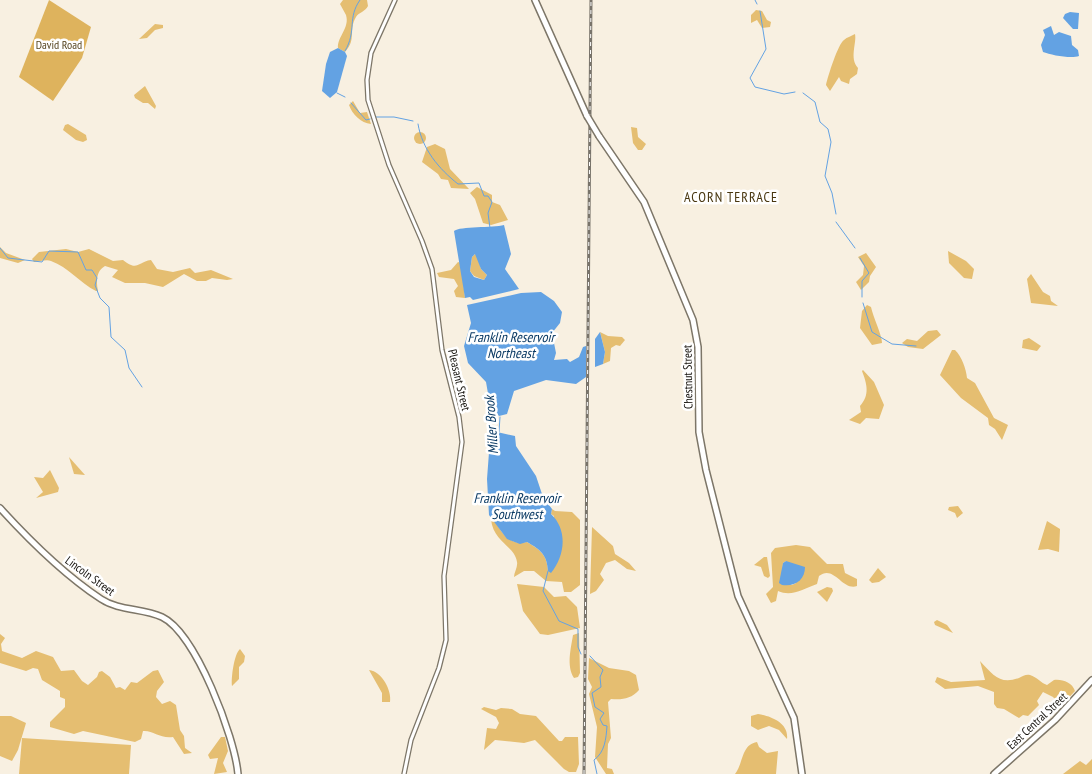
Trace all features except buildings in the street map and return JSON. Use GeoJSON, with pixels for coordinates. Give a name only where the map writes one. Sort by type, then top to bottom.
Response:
{"type":"FeatureCollection","features":[{"type":"Feature","properties":{"kind":"main road","name":"Chestnut Street"},"geometry":{"type":"LineString","coordinates":[[535,0],[587,116],[644,202],[694,322],[698,347],[699,432],[706,470],[738,596],[794,718],[802,774]]}},
{"type":"Feature","properties":{"kind":"main road","name":"Lincoln Street"},"geometry":{"type":"LineString","coordinates":[[0,508],[42,552],[96,596],[112,605],[164,618],[179,632],[191,647],[227,724],[238,774]]}},
{"type":"Feature","properties":{"kind":"main road","name":"East Central Street"},"geometry":{"type":"LineString","coordinates":[[994,774],[1063,712],[1092,680]]}},
{"type":"Feature","properties":{"kind":"street","name":"Pleasant Street"},"geometry":{"type":"LineString","coordinates":[[395,0],[371,53],[367,80],[368,100],[389,165],[432,269],[442,350],[459,417],[462,442],[446,556],[445,646],[439,668],[410,740],[404,774]]}},
{"type":"Feature","properties":{"kind":"shaded area"},"geometry":{"type":"Polygon","coordinates":[[[343,0],[367,0],[368,6],[356,17],[351,43],[345,52],[338,48],[347,20],[340,4],[343,0]]]}},
{"type":"Feature","properties":{"kind":"shaded area"},"geometry":{"type":"Polygon","coordinates":[[[756,10],[762,11],[767,20],[771,22],[770,27],[762,28],[757,20],[751,23],[751,15],[756,10]]]}},
{"type":"Feature","properties":{"kind":"shaded area"},"geometry":{"type":"Polygon","coordinates":[[[155,24],[163,25],[163,28],[155,30],[147,38],[139,39],[155,24]]]}},
{"type":"Feature","properties":{"kind":"shaded area"},"geometry":{"type":"Polygon","coordinates":[[[855,34],[854,60],[858,68],[857,74],[850,79],[849,84],[841,81],[839,77],[830,91],[826,85],[836,54],[844,40],[855,34]]]}},
{"type":"Feature","properties":{"kind":"shaded area"},"geometry":{"type":"Polygon","coordinates":[[[145,86],[156,106],[155,109],[148,103],[143,103],[135,98],[134,95],[145,86]]]}},
{"type":"Feature","properties":{"kind":"shaded area"},"geometry":{"type":"Polygon","coordinates":[[[353,101],[360,113],[367,112],[371,124],[360,120],[355,115],[349,105],[353,101]]]}},
{"type":"Feature","properties":{"kind":"shaded area"},"geometry":{"type":"Polygon","coordinates":[[[68,124],[86,135],[87,140],[83,142],[76,140],[63,130],[65,125],[68,124]]]}},
{"type":"Feature","properties":{"kind":"shaded area"},"geometry":{"type":"Polygon","coordinates":[[[631,127],[637,128],[638,137],[646,144],[642,150],[638,150],[633,143],[631,127]]]}},
{"type":"Feature","properties":{"kind":"shaded area"},"geometry":{"type":"Polygon","coordinates":[[[420,132],[426,138],[420,144],[414,138],[420,132]]]}},
{"type":"Feature","properties":{"kind":"shaded area"},"geometry":{"type":"Polygon","coordinates":[[[435,144],[445,149],[450,169],[469,189],[451,188],[448,180],[441,179],[438,174],[422,162],[427,147],[435,144]]]}},
{"type":"Feature","properties":{"kind":"shaded area"},"geometry":{"type":"Polygon","coordinates":[[[477,187],[492,195],[492,202],[500,205],[508,220],[491,225],[483,223],[475,199],[470,193],[477,187]]]}},
{"type":"Feature","properties":{"kind":"shaded area"},"geometry":{"type":"Polygon","coordinates":[[[0,247],[6,253],[25,260],[18,263],[0,258],[0,247]]]}},
{"type":"Feature","properties":{"kind":"shaded area"},"geometry":{"type":"Polygon","coordinates":[[[66,249],[78,252],[89,249],[113,261],[123,260],[135,266],[151,260],[157,269],[173,272],[190,268],[195,273],[211,270],[233,279],[212,278],[206,281],[197,281],[184,274],[163,287],[145,283],[125,283],[112,277],[118,270],[105,266],[98,274],[98,291],[96,291],[51,261],[34,262],[32,259],[39,252],[66,249]]]}},
{"type":"Feature","properties":{"kind":"shaded area"},"geometry":{"type":"Polygon","coordinates":[[[948,251],[966,261],[974,269],[972,279],[964,278],[949,263],[948,251]]]}},
{"type":"Feature","properties":{"kind":"shaded area"},"geometry":{"type":"Polygon","coordinates":[[[866,253],[876,267],[870,276],[869,282],[861,290],[856,282],[863,275],[864,266],[858,257],[866,253]]]}},
{"type":"Feature","properties":{"kind":"shaded area"},"geometry":{"type":"Polygon","coordinates":[[[477,254],[481,269],[487,275],[484,280],[474,276],[470,271],[472,257],[477,254]]]}},
{"type":"Feature","properties":{"kind":"shaded area"},"geometry":{"type":"Polygon","coordinates":[[[458,262],[461,263],[465,298],[456,297],[454,291],[458,286],[454,279],[439,277],[437,273],[451,270],[458,262]]]}},
{"type":"Feature","properties":{"kind":"shaded area"},"geometry":{"type":"Polygon","coordinates":[[[1031,274],[1043,292],[1050,296],[1051,301],[1058,306],[1031,303],[1027,279],[1031,274]]]}},
{"type":"Feature","properties":{"kind":"shaded area"},"geometry":{"type":"Polygon","coordinates":[[[867,305],[871,307],[882,343],[872,345],[860,328],[862,311],[867,305]]]}},
{"type":"Feature","properties":{"kind":"shaded area"},"geometry":{"type":"Polygon","coordinates":[[[937,330],[941,335],[923,349],[908,347],[902,343],[907,339],[917,341],[928,331],[937,330]]]}},
{"type":"Feature","properties":{"kind":"shaded area"},"geometry":{"type":"Polygon","coordinates":[[[600,332],[608,336],[622,337],[625,340],[620,346],[616,345],[611,348],[610,361],[603,364],[605,352],[600,332]]]}},
{"type":"Feature","properties":{"kind":"shaded area"},"geometry":{"type":"Polygon","coordinates":[[[1029,338],[1041,346],[1037,351],[1022,348],[1023,340],[1029,338]]]}},
{"type":"Feature","properties":{"kind":"shaded area"},"geometry":{"type":"Polygon","coordinates":[[[952,350],[955,350],[960,356],[967,378],[975,383],[994,418],[1008,425],[1002,440],[995,429],[989,425],[988,418],[961,398],[940,375],[952,350]]]}},
{"type":"Feature","properties":{"kind":"shaded area"},"geometry":{"type":"Polygon","coordinates":[[[863,370],[874,382],[884,405],[879,419],[866,418],[860,424],[849,420],[861,412],[860,406],[865,398],[867,389],[863,370]]]}},
{"type":"Feature","properties":{"kind":"shaded area"},"geometry":{"type":"Polygon","coordinates":[[[69,457],[85,475],[74,474],[69,457]]]}},
{"type":"Feature","properties":{"kind":"shaded area"},"geometry":{"type":"Polygon","coordinates":[[[50,470],[59,488],[58,492],[36,498],[43,492],[34,477],[43,478],[50,470]]]}},
{"type":"Feature","properties":{"kind":"shaded area"},"geometry":{"type":"Polygon","coordinates":[[[958,506],[963,513],[957,518],[955,513],[948,510],[949,507],[958,506]]]}},
{"type":"Feature","properties":{"kind":"shaded area"},"geometry":{"type":"Polygon","coordinates":[[[552,509],[555,511],[572,512],[580,520],[580,585],[571,592],[564,592],[562,582],[546,581],[534,571],[524,571],[514,577],[517,564],[515,557],[496,533],[491,519],[494,519],[507,538],[521,543],[527,542],[539,550],[546,560],[548,571],[554,516],[551,514],[552,509]]]}},
{"type":"Feature","properties":{"kind":"shaded area"},"geometry":{"type":"Polygon","coordinates":[[[1047,521],[1060,529],[1059,552],[1048,549],[1038,550],[1047,521]]]}},
{"type":"Feature","properties":{"kind":"shaded area"},"geometry":{"type":"Polygon","coordinates":[[[592,527],[613,546],[615,554],[629,563],[636,571],[627,569],[615,560],[606,563],[600,574],[604,580],[596,591],[590,594],[592,527]]]}},
{"type":"Feature","properties":{"kind":"shaded area"},"geometry":{"type":"Polygon","coordinates":[[[796,545],[810,547],[827,564],[843,564],[845,573],[857,579],[857,586],[852,587],[834,575],[824,573],[819,576],[817,584],[802,590],[793,593],[778,591],[776,601],[771,603],[766,594],[773,587],[771,553],[775,548],[796,545]],[[786,561],[783,563],[780,580],[792,585],[796,583],[786,561]]]}},
{"type":"Feature","properties":{"kind":"shaded area"},"geometry":{"type":"Polygon","coordinates":[[[764,557],[767,557],[770,576],[768,578],[764,576],[761,567],[754,565],[764,557]]]}},
{"type":"Feature","properties":{"kind":"shaded area"},"geometry":{"type":"Polygon","coordinates":[[[878,568],[886,577],[879,582],[872,583],[869,580],[878,568]]]}},
{"type":"Feature","properties":{"kind":"shaded area"},"geometry":{"type":"Polygon","coordinates":[[[517,584],[544,587],[554,597],[566,596],[577,607],[580,628],[548,635],[540,634],[523,611],[517,584]]]}},
{"type":"Feature","properties":{"kind":"shaded area"},"geometry":{"type":"Polygon","coordinates":[[[827,587],[832,588],[833,591],[827,602],[817,592],[827,587]]]}},
{"type":"Feature","properties":{"kind":"shaded area"},"geometry":{"type":"Polygon","coordinates":[[[937,620],[947,625],[953,633],[935,625],[934,622],[937,620]]]}},
{"type":"Feature","properties":{"kind":"shaded area"},"geometry":{"type":"Polygon","coordinates":[[[579,633],[580,673],[578,677],[574,678],[570,668],[570,651],[573,635],[579,633]]]}},
{"type":"Feature","properties":{"kind":"shaded area"},"geometry":{"type":"Polygon","coordinates":[[[0,634],[5,638],[1,644],[2,651],[22,658],[36,651],[53,657],[61,671],[74,670],[82,681],[88,685],[102,671],[110,677],[116,688],[120,687],[125,690],[131,682],[137,683],[153,671],[158,670],[164,682],[157,691],[156,697],[162,704],[170,701],[176,705],[185,748],[192,753],[184,754],[173,737],[164,737],[147,731],[143,731],[141,739],[135,742],[83,731],[74,734],[50,727],[50,722],[65,707],[65,699],[60,697],[60,691],[42,680],[38,669],[33,668],[26,671],[0,663],[0,634]]]}},
{"type":"Feature","properties":{"kind":"shaded area"},"geometry":{"type":"Polygon","coordinates":[[[240,649],[245,656],[244,662],[239,667],[239,679],[232,686],[235,661],[240,649]]]}},
{"type":"Feature","properties":{"kind":"shaded area"},"geometry":{"type":"Polygon","coordinates":[[[589,658],[609,668],[629,671],[636,675],[639,690],[636,693],[626,698],[611,699],[608,702],[611,738],[608,744],[607,768],[612,769],[614,774],[606,774],[595,757],[597,727],[589,694],[592,687],[588,679],[589,658]]]}},
{"type":"Feature","properties":{"kind":"shaded area"},"geometry":{"type":"Polygon","coordinates":[[[980,661],[993,674],[1002,679],[1012,680],[1029,675],[1047,685],[1054,680],[1060,680],[1072,685],[1075,691],[1061,706],[1053,697],[1043,692],[1037,701],[1039,705],[1028,716],[1023,715],[1019,718],[1004,709],[997,708],[994,704],[994,692],[978,686],[945,689],[935,682],[937,677],[951,682],[985,680],[980,661]]]}},
{"type":"Feature","properties":{"kind":"shaded area"},"geometry":{"type":"Polygon","coordinates":[[[369,670],[378,674],[385,682],[388,687],[390,702],[382,702],[382,693],[369,670]]]}},
{"type":"Feature","properties":{"kind":"shaded area"},"geometry":{"type":"Polygon","coordinates":[[[484,707],[496,710],[501,708],[512,709],[520,714],[536,716],[559,741],[562,741],[565,737],[578,737],[579,764],[576,772],[569,772],[564,769],[535,740],[524,743],[495,740],[484,750],[487,728],[496,729],[499,723],[496,717],[481,709],[484,707]]]}},
{"type":"Feature","properties":{"kind":"shaded area"},"geometry":{"type":"Polygon","coordinates":[[[758,714],[778,721],[787,733],[787,739],[779,730],[769,726],[758,730],[751,726],[751,716],[758,714]]]}},
{"type":"Feature","properties":{"kind":"shaded area"},"geometry":{"type":"Polygon","coordinates":[[[0,716],[11,716],[26,723],[18,750],[12,761],[0,756],[0,716]]]}},
{"type":"Feature","properties":{"kind":"shaded area"},"geometry":{"type":"Polygon","coordinates":[[[221,737],[225,737],[228,751],[223,763],[227,772],[214,774],[218,758],[210,759],[208,755],[221,737]]]}},
{"type":"Feature","properties":{"kind":"shaded area"},"geometry":{"type":"Polygon","coordinates":[[[22,738],[131,745],[129,774],[19,774],[22,738]]]}},
{"type":"Feature","properties":{"kind":"shaded area"},"geometry":{"type":"Polygon","coordinates":[[[757,742],[759,747],[767,753],[778,751],[776,774],[735,774],[745,750],[757,742]]]}},
{"type":"Feature","properties":{"kind":"shaded area"},"geometry":{"type":"Polygon","coordinates":[[[1092,759],[1092,774],[1063,774],[1080,761],[1086,765],[1092,759]]]}},
{"type":"Feature","properties":{"kind":"green space","name":"David Road"},"geometry":{"type":"Polygon","coordinates":[[[49,0],[91,27],[82,58],[53,101],[19,77],[49,0]]]}},
{"type":"Feature","properties":{"kind":"water"},"geometry":{"type":"Polygon","coordinates":[[[1070,12],[1079,13],[1078,29],[1073,29],[1063,18],[1065,14],[1070,12]]]}},
{"type":"Feature","properties":{"kind":"water"},"geometry":{"type":"Polygon","coordinates":[[[1051,26],[1054,35],[1059,32],[1071,36],[1072,45],[1078,50],[1079,56],[1066,57],[1043,52],[1041,45],[1045,35],[1043,30],[1051,26]]]}},
{"type":"Feature","properties":{"kind":"water"},"geometry":{"type":"Polygon","coordinates":[[[338,48],[345,52],[347,56],[337,92],[330,98],[322,91],[326,64],[330,52],[338,48]]]}},
{"type":"Feature","properties":{"kind":"water","name":"Franklin Reservoir Northeast"},"geometry":{"type":"Polygon","coordinates":[[[504,225],[511,254],[505,269],[519,289],[473,300],[470,297],[465,298],[454,231],[463,228],[504,225]],[[475,254],[472,257],[470,271],[474,277],[484,280],[487,275],[481,269],[475,254]]]}},
{"type":"Feature","properties":{"kind":"water","name":"Franklin Reservoir Northeast"},"geometry":{"type":"Polygon","coordinates":[[[541,292],[554,301],[562,312],[560,323],[552,333],[556,353],[554,360],[567,359],[570,362],[579,357],[583,347],[586,346],[586,377],[576,384],[546,380],[514,391],[507,414],[499,416],[490,405],[486,382],[468,363],[464,346],[471,323],[467,305],[521,293],[541,292]]]}},
{"type":"Feature","properties":{"kind":"water"},"geometry":{"type":"Polygon","coordinates":[[[600,332],[605,352],[603,364],[595,367],[595,339],[600,332]]]}},
{"type":"Feature","properties":{"kind":"water","name":"Franklin Reservoir Southwest"},"geometry":{"type":"Polygon","coordinates":[[[497,432],[515,436],[516,446],[536,476],[543,497],[552,509],[551,514],[560,528],[563,543],[562,551],[551,573],[548,571],[545,557],[540,550],[527,542],[520,544],[507,539],[489,515],[487,479],[490,439],[491,435],[497,432]]]}},
{"type":"Feature","properties":{"kind":"water"},"geometry":{"type":"Polygon","coordinates":[[[786,561],[805,567],[803,576],[795,584],[782,585],[779,583],[783,563],[786,561]]]}},
{"type":"Feature","properties":{"kind":"waterway","name":"Miller Brook"},"geometry":{"type":"LineString","coordinates":[[345,51],[351,37],[354,13],[360,0]]}},
{"type":"Feature","properties":{"kind":"waterway"},"geometry":{"type":"LineString","coordinates":[[755,0],[757,4]]}},
{"type":"Feature","properties":{"kind":"waterway"},"geometry":{"type":"LineString","coordinates":[[760,11],[766,49],[750,78],[755,87],[784,94],[795,92]]}},
{"type":"Feature","properties":{"kind":"waterway","name":"Miller Brook"},"geometry":{"type":"LineString","coordinates":[[337,93],[345,97]]}},
{"type":"Feature","properties":{"kind":"waterway"},"geometry":{"type":"LineString","coordinates":[[803,93],[815,102],[820,122],[828,129],[831,142],[825,176],[832,193],[836,214]]}},
{"type":"Feature","properties":{"kind":"waterway","name":"Miller Brook"},"geometry":{"type":"LineString","coordinates":[[351,103],[366,120],[370,119]]}},
{"type":"Feature","properties":{"kind":"waterway","name":"Miller Brook"},"geometry":{"type":"LineString","coordinates":[[376,117],[394,117],[413,121]]}},
{"type":"Feature","properties":{"kind":"waterway","name":"Miller Brook"},"geometry":{"type":"LineString","coordinates":[[418,124],[427,150],[444,172],[458,184],[479,183],[484,196],[488,196],[492,202],[488,213],[490,228]]}},
{"type":"Feature","properties":{"kind":"waterway"},"geometry":{"type":"LineString","coordinates":[[836,222],[855,248]]}},
{"type":"Feature","properties":{"kind":"waterway"},"geometry":{"type":"LineString","coordinates":[[0,248],[8,258],[42,262],[49,251],[78,252],[86,270],[92,270],[97,278],[95,285],[100,298],[109,307],[111,337],[125,350],[129,368],[142,387]]}},
{"type":"Feature","properties":{"kind":"waterway"},"geometry":{"type":"LineString","coordinates":[[860,258],[869,273],[862,281],[862,297]]}},
{"type":"Feature","properties":{"kind":"waterway"},"geometry":{"type":"LineString","coordinates":[[863,303],[872,332],[892,344],[916,346]]}},
{"type":"Feature","properties":{"kind":"waterway","name":"Miller Brook"},"geometry":{"type":"LineString","coordinates":[[499,432],[500,417]]}},
{"type":"Feature","properties":{"kind":"waterway","name":"Miller Brook"},"geometry":{"type":"LineString","coordinates":[[548,571],[543,591],[559,621],[578,629],[578,647],[581,654]]}},
{"type":"Feature","properties":{"kind":"waterway","name":"Miller Brook"},"geometry":{"type":"LineString","coordinates":[[590,656],[603,670],[600,677],[601,687],[592,693],[595,707],[604,713],[600,719],[603,725],[607,726],[603,749],[594,760],[597,774]]}},
{"type":"Feature","properties":{"kind":"railway"},"geometry":{"type":"LineString","coordinates":[[584,774],[591,0]]}},
{"type":"Feature","properties":{"kind":"district","name":"ACORN TERRACE"},"geometry":{"type":"Point","coordinates":[731,197]}}]}
